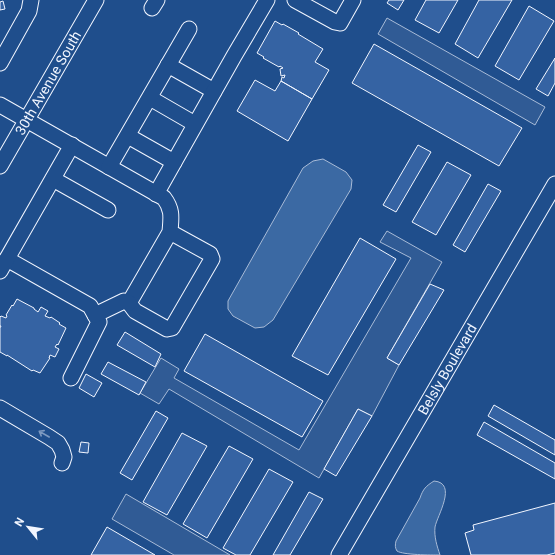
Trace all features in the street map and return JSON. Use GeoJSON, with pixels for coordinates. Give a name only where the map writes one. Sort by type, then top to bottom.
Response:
{"type":"FeatureCollection","features":[{"type":"Feature","properties":{"kind":"street"},"geometry":{"type":"LineString","coordinates":[[0,63],[29,11],[31,0]]}},
{"type":"Feature","properties":{"kind":"street","name":"30th Avenue South"},"geometry":{"type":"LineString","coordinates":[[0,166],[96,0]]}},
{"type":"Feature","properties":{"kind":"street"},"geometry":{"type":"LineString","coordinates":[[156,194],[267,0]]}},
{"type":"Feature","properties":{"kind":"street"},"geometry":{"type":"LineString","coordinates":[[305,2],[335,22],[340,23],[353,0]]}},
{"type":"Feature","properties":{"kind":"street"},"geometry":{"type":"LineString","coordinates":[[110,167],[189,29]]}},
{"type":"Feature","properties":{"kind":"street"},"geometry":{"type":"LineString","coordinates":[[168,65],[214,91]]}},
{"type":"Feature","properties":{"kind":"street"},"geometry":{"type":"LineString","coordinates":[[150,98],[195,124]]}},
{"type":"Feature","properties":{"kind":"street"},"geometry":{"type":"LineString","coordinates":[[0,105],[164,198],[170,206],[170,232],[129,303]]}},
{"type":"Feature","properties":{"kind":"street"},"geometry":{"type":"LineString","coordinates":[[128,136],[174,162]]}},
{"type":"Feature","properties":{"kind":"street"},"geometry":{"type":"LineString","coordinates":[[71,378],[99,322],[90,306],[3,265],[72,145]]}},
{"type":"Feature","properties":{"kind":"street"},"geometry":{"type":"LineString","coordinates":[[52,179],[108,210]]}},
{"type":"Feature","properties":{"kind":"street","name":"Belsly Boulevard"},"geometry":{"type":"LineString","coordinates":[[339,555],[555,184]]}},
{"type":"Feature","properties":{"kind":"street"},"geometry":{"type":"LineString","coordinates":[[95,315],[124,300],[129,303],[135,311],[167,329],[172,328],[212,259],[210,254],[170,232]]}},
{"type":"Feature","properties":{"kind":"street"},"geometry":{"type":"LineString","coordinates":[[0,408],[49,437],[58,444],[64,457],[62,463]]}},
{"type":"Feature","properties":{"kind":"shaded area"},"geometry":{"type":"Polygon","coordinates":[[[387,18],[545,107],[535,125],[378,34],[387,18]]]}},
{"type":"Feature","properties":{"kind":"shaded area"},"geometry":{"type":"Polygon","coordinates":[[[323,159],[346,172],[352,180],[351,189],[273,320],[264,327],[255,328],[233,316],[228,309],[228,301],[303,168],[313,161],[323,159]]]}},
{"type":"Feature","properties":{"kind":"shaded area"},"geometry":{"type":"Polygon","coordinates":[[[387,231],[442,262],[387,358],[399,365],[372,416],[358,409],[319,478],[169,389],[159,404],[140,393],[161,358],[179,369],[174,378],[299,450],[411,258],[380,242],[387,231]]]}},
{"type":"Feature","properties":{"kind":"shaded area"},"geometry":{"type":"Polygon","coordinates":[[[434,481],[441,483],[445,487],[444,501],[435,527],[435,538],[440,555],[411,554],[397,551],[395,546],[396,541],[424,490],[434,481]]]}},
{"type":"Feature","properties":{"kind":"shaded area"},"geometry":{"type":"Polygon","coordinates":[[[126,494],[230,555],[174,555],[112,519],[126,494]]]}},
{"type":"Feature","properties":{"kind":"building"},"geometry":{"type":"Polygon","coordinates":[[[389,0],[404,0],[398,10],[387,3],[389,0]]]}},
{"type":"Feature","properties":{"kind":"building"},"geometry":{"type":"Polygon","coordinates":[[[426,0],[458,0],[439,33],[415,20],[426,0]]]}},
{"type":"Feature","properties":{"kind":"building"},"geometry":{"type":"Polygon","coordinates":[[[479,0],[512,0],[478,58],[455,44],[479,0]]]}},
{"type":"Feature","properties":{"kind":"building"},"geometry":{"type":"Polygon","coordinates":[[[3,1],[5,9],[0,10],[0,2],[3,1]]]}},
{"type":"Feature","properties":{"kind":"building"},"geometry":{"type":"Polygon","coordinates":[[[529,6],[554,21],[519,80],[495,66],[529,6]]]}},
{"type":"Feature","properties":{"kind":"building"},"geometry":{"type":"Polygon","coordinates":[[[275,21],[299,33],[298,34],[323,49],[315,62],[329,70],[312,99],[281,81],[282,77],[284,78],[285,75],[281,76],[280,69],[283,68],[263,58],[264,57],[257,53],[275,21]]]}},
{"type":"Feature","properties":{"kind":"building"},"geometry":{"type":"Polygon","coordinates":[[[374,44],[522,128],[499,166],[352,83],[374,44]]]}},
{"type":"Feature","properties":{"kind":"building"},"geometry":{"type":"Polygon","coordinates":[[[555,58],[555,83],[548,96],[536,89],[555,58]]]}},
{"type":"Feature","properties":{"kind":"building"},"geometry":{"type":"Polygon","coordinates":[[[255,80],[275,91],[281,81],[312,99],[288,141],[237,111],[255,80]]]}},
{"type":"Feature","properties":{"kind":"building"},"geometry":{"type":"Polygon","coordinates":[[[418,145],[431,152],[396,212],[383,205],[418,145]]]}},
{"type":"Feature","properties":{"kind":"building"},"geometry":{"type":"Polygon","coordinates":[[[447,162],[471,175],[436,235],[412,222],[447,162]]]}},
{"type":"Feature","properties":{"kind":"building"},"geometry":{"type":"Polygon","coordinates":[[[488,184],[501,191],[465,252],[453,245],[488,184]]]}},
{"type":"Feature","properties":{"kind":"building"},"geometry":{"type":"Polygon","coordinates":[[[360,238],[396,259],[328,375],[292,356],[360,238]]]}},
{"type":"Feature","properties":{"kind":"building"},"geometry":{"type":"Polygon","coordinates":[[[430,284],[444,290],[399,365],[387,358],[430,284]]]}},
{"type":"Feature","properties":{"kind":"building"},"geometry":{"type":"Polygon","coordinates":[[[17,299],[34,308],[38,312],[41,307],[48,311],[45,316],[51,317],[66,328],[58,345],[57,344],[55,347],[59,349],[55,357],[50,355],[50,358],[40,373],[33,370],[32,371],[0,352],[0,317],[6,318],[6,315],[17,299]]]}},
{"type":"Feature","properties":{"kind":"building"},"geometry":{"type":"Polygon","coordinates":[[[125,332],[161,354],[155,367],[117,345],[125,332]]]}},
{"type":"Feature","properties":{"kind":"building"},"geometry":{"type":"Polygon","coordinates":[[[205,334],[323,401],[302,437],[184,371],[205,334]]]}},
{"type":"Feature","properties":{"kind":"building"},"geometry":{"type":"Polygon","coordinates":[[[108,362],[146,382],[139,395],[101,374],[108,362]]]}},
{"type":"Feature","properties":{"kind":"building"},"geometry":{"type":"Polygon","coordinates":[[[86,374],[102,383],[94,397],[79,388],[86,374]]]}},
{"type":"Feature","properties":{"kind":"building"},"geometry":{"type":"Polygon","coordinates":[[[494,405],[555,440],[555,455],[488,416],[494,405]]]}},
{"type":"Feature","properties":{"kind":"building"},"geometry":{"type":"Polygon","coordinates":[[[358,409],[372,416],[336,476],[324,469],[358,409]]]}},
{"type":"Feature","properties":{"kind":"building"},"geometry":{"type":"Polygon","coordinates":[[[156,411],[168,418],[132,480],[120,473],[156,411]]]}},
{"type":"Feature","properties":{"kind":"building"},"geometry":{"type":"Polygon","coordinates":[[[484,422],[555,463],[555,479],[477,435],[484,422]]]}},
{"type":"Feature","properties":{"kind":"building"},"geometry":{"type":"Polygon","coordinates":[[[182,433],[207,446],[167,515],[143,502],[182,433]]]}},
{"type":"Feature","properties":{"kind":"building"},"geometry":{"type":"Polygon","coordinates":[[[81,442],[89,443],[88,453],[79,452],[81,442]]]}},
{"type":"Feature","properties":{"kind":"building"},"geometry":{"type":"Polygon","coordinates":[[[229,446],[253,459],[207,538],[183,524],[229,446]]]}},
{"type":"Feature","properties":{"kind":"building"},"geometry":{"type":"Polygon","coordinates":[[[269,469],[293,482],[250,555],[236,555],[223,548],[269,469]]]}},
{"type":"Feature","properties":{"kind":"building"},"geometry":{"type":"Polygon","coordinates":[[[309,492],[323,499],[290,555],[273,555],[309,492]]]}},
{"type":"Feature","properties":{"kind":"building"},"geometry":{"type":"Polygon","coordinates":[[[555,503],[555,553],[547,555],[471,555],[465,533],[474,530],[473,525],[555,503]]]}},
{"type":"Feature","properties":{"kind":"building"},"geometry":{"type":"Polygon","coordinates":[[[107,527],[155,555],[91,555],[107,527]]]}}]}
